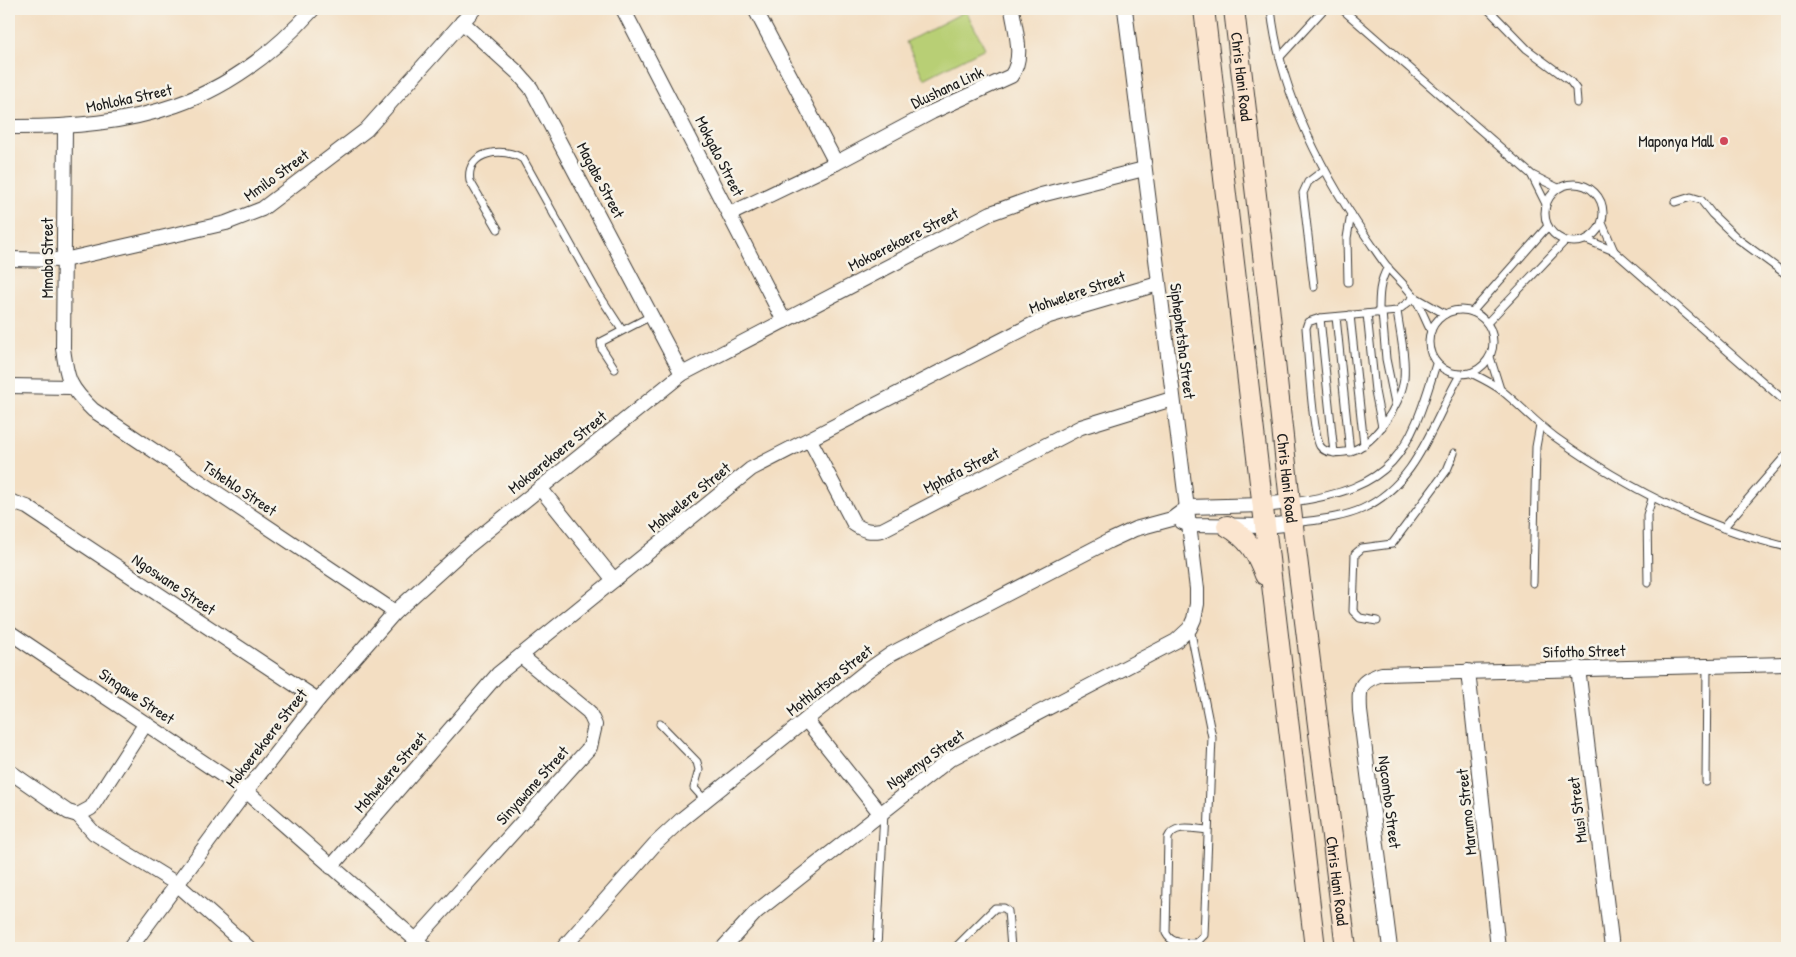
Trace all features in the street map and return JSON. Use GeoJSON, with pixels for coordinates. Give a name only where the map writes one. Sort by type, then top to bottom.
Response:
{"type":"FeatureCollection","features":[{"type":"Feature","properties":{"kind":"main road","name":"Chris Hani Road"},"geometry":{"type":"LineString","coordinates":[[1204,9],[1316,948]]}},
{"type":"Feature","properties":{"kind":"main road","name":"Chris Hani Road"},"geometry":{"type":"LineString","coordinates":[[1234,9],[1290,502],[1346,948]]}},
{"type":"Feature","properties":{"kind":"main road"},"geometry":{"type":"LineString","coordinates":[[1227,526],[1244,537],[1254,549],[1273,593]]}},
{"type":"Feature","properties":{"kind":"street","name":"Mohloka Street"},"geometry":{"type":"LineString","coordinates":[[9,127],[65,128],[144,115],[180,106],[207,94],[233,78],[276,45],[313,9]]}},
{"type":"Feature","properties":{"kind":"street","name":"Mmilo Street"},"geometry":{"type":"LineString","coordinates":[[9,260],[64,260],[226,224],[262,209],[366,130],[474,9]]}},
{"type":"Feature","properties":{"kind":"street","name":"Mokgalo Street"},"geometry":{"type":"LineString","coordinates":[[623,9],[784,320]]}},
{"type":"Feature","properties":{"kind":"street"},"geometry":{"type":"LineString","coordinates":[[755,9],[836,163]]}},
{"type":"Feature","properties":{"kind":"street","name":"Dlushana Link"},"geometry":{"type":"LineString","coordinates":[[730,214],[836,163],[932,112],[1011,76],[1018,66],[1019,58],[1012,9]]}},
{"type":"Feature","properties":{"kind":"street","name":"Siphephetsha Street"},"geometry":{"type":"LineString","coordinates":[[1125,9],[1172,400],[1190,525],[1197,604],[1190,628]]}},
{"type":"Feature","properties":{"kind":"street","name":"Magabe Street"},"geometry":{"type":"LineString","coordinates":[[462,22],[518,72],[531,88],[682,374]]}},
{"type":"Feature","properties":{"kind":"street","name":"Mmaba Street"},"geometry":{"type":"LineString","coordinates":[[65,128],[64,348],[66,371],[71,387]]}},
{"type":"Feature","properties":{"kind":"street","name":"Mokoerekoere Street"},"geometry":{"type":"LineString","coordinates":[[130,948],[246,791],[318,700],[395,612],[466,548],[682,374],[997,211],[1041,195],[1144,169]]}},
{"type":"Feature","properties":{"kind":"street","name":"Mohwelere Street"},"geometry":{"type":"LineString","coordinates":[[331,866],[498,674],[751,469],[1049,316],[1158,284]]}},
{"type":"Feature","properties":{"kind":"street"},"geometry":{"type":"LineString","coordinates":[[9,386],[71,387]]}},
{"type":"Feature","properties":{"kind":"street","name":"Tshehlo Street"},"geometry":{"type":"LineString","coordinates":[[71,387],[93,410],[395,612]]}},
{"type":"Feature","properties":{"kind":"street","name":"Mphafa Street"},"geometry":{"type":"LineString","coordinates":[[810,440],[854,524],[866,531],[874,531],[922,510],[1081,427],[1172,400]]}},
{"type":"Feature","properties":{"kind":"street"},"geometry":{"type":"LineString","coordinates":[[540,488],[614,580]]}},
{"type":"Feature","properties":{"kind":"street","name":"Ngoswane Street"},"geometry":{"type":"LineString","coordinates":[[9,501],[28,507],[318,700]]}},
{"type":"Feature","properties":{"kind":"street"},"geometry":{"type":"LineString","coordinates":[[1188,507],[1263,505],[1290,502]]}},
{"type":"Feature","properties":{"kind":"street","name":"Mothlatsoa Street"},"geometry":{"type":"LineString","coordinates":[[563,948],[655,844],[704,800],[868,670],[906,646],[1109,541],[1135,529],[1172,519],[1188,507]]}},
{"type":"Feature","properties":{"kind":"street"},"geometry":{"type":"LineString","coordinates":[[1172,519],[1190,525],[1266,526],[1294,523]]}},
{"type":"Feature","properties":{"kind":"street","name":"Ngwenya Street"},"geometry":{"type":"LineString","coordinates":[[724,948],[756,912],[950,759],[973,745],[1176,641],[1190,628]]}},
{"type":"Feature","properties":{"kind":"street","name":"Sinqawe Street"},"geometry":{"type":"LineString","coordinates":[[9,632],[246,791],[421,944]]}},
{"type":"Feature","properties":{"kind":"street","name":"Sinyawane Street"},"geometry":{"type":"LineString","coordinates":[[421,944],[590,747],[595,725],[589,712],[521,656]]}},
{"type":"Feature","properties":{"kind":"street","name":"Sifotho Street"},"geometry":{"type":"LineString","coordinates":[[1382,674],[1787,664]]}},
{"type":"Feature","properties":{"kind":"street","name":"Musi Street"},"geometry":{"type":"LineString","coordinates":[[1578,668],[1612,948]]}},
{"type":"Feature","properties":{"kind":"street","name":"Marumo Street"},"geometry":{"type":"LineString","coordinates":[[1468,671],[1498,948]]}},
{"type":"Feature","properties":{"kind":"street","name":"Ngcombo Street"},"geometry":{"type":"LineString","coordinates":[[1382,674],[1366,680],[1361,685],[1360,695],[1390,948]]}},
{"type":"Feature","properties":{"kind":"street"},"geometry":{"type":"LineString","coordinates":[[806,720],[882,811]]}},
{"type":"Feature","properties":{"kind":"street"},"geometry":{"type":"LineString","coordinates":[[9,771],[68,812],[78,814],[91,808],[146,723]]}},
{"type":"Feature","properties":{"kind":"street"},"geometry":{"type":"LineString","coordinates":[[78,814],[94,833],[177,884],[249,948]]}},
{"type":"Feature","properties":{"kind":"lane"},"geometry":{"type":"LineString","coordinates":[[1271,9],[1280,57],[1308,136],[1324,170],[1351,214],[1388,267],[1415,297],[1430,331]]}},
{"type":"Feature","properties":{"kind":"lane"},"geometry":{"type":"LineString","coordinates":[[1280,57],[1324,9]]}},
{"type":"Feature","properties":{"kind":"lane"},"geometry":{"type":"LineString","coordinates":[[1342,9],[1532,175],[1558,188]]}},
{"type":"Feature","properties":{"kind":"lane"},"geometry":{"type":"LineString","coordinates":[[1488,9],[1527,49],[1570,81],[1576,89],[1577,103]]}},
{"type":"Feature","properties":{"kind":"lane"},"geometry":{"type":"LineString","coordinates":[[498,229],[470,180],[469,174],[471,165],[482,156],[508,151],[523,159],[596,290],[622,330]]}},
{"type":"Feature","properties":{"kind":"lane"},"geometry":{"type":"LineString","coordinates":[[1314,286],[1303,193],[1308,182],[1324,170]]}},
{"type":"Feature","properties":{"kind":"lane"},"geometry":{"type":"LineString","coordinates":[[1532,175],[1546,204]]}},
{"type":"Feature","properties":{"kind":"lane"},"geometry":{"type":"LineString","coordinates":[[1602,223],[1594,236],[1587,240],[1572,243],[1565,241],[1552,233],[1548,226],[1545,211],[1546,204],[1558,188],[1566,184],[1582,184],[1596,193],[1603,207],[1602,223],[1614,251]]}},
{"type":"Feature","properties":{"kind":"lane"},"geometry":{"type":"LineString","coordinates":[[1675,202],[1691,197],[1701,200],[1712,214],[1738,239],[1787,275]]}},
{"type":"Feature","properties":{"kind":"lane"},"geometry":{"type":"LineString","coordinates":[[1348,282],[1347,238],[1351,214]]}},
{"type":"Feature","properties":{"kind":"lane"},"geometry":{"type":"LineString","coordinates":[[1472,312],[1548,226]]}},
{"type":"Feature","properties":{"kind":"lane"},"geometry":{"type":"LineString","coordinates":[[1587,240],[1614,251],[1787,403]]}},
{"type":"Feature","properties":{"kind":"lane"},"geometry":{"type":"LineString","coordinates":[[1487,323],[1565,241]]}},
{"type":"Feature","properties":{"kind":"lane"},"geometry":{"type":"LineString","coordinates":[[1388,267],[1382,276],[1379,290],[1380,313],[1395,404]]}},
{"type":"Feature","properties":{"kind":"lane"},"geometry":{"type":"LineString","coordinates":[[1398,311],[1404,370],[1401,390],[1395,404],[1382,427],[1364,445],[1350,452],[1334,453],[1323,449],[1320,445],[1316,428],[1306,328],[1308,322],[1320,318],[1398,311],[1415,297]]}},
{"type":"Feature","properties":{"kind":"lane"},"geometry":{"type":"LineString","coordinates":[[1415,297],[1445,314]]}},
{"type":"Feature","properties":{"kind":"lane"},"geometry":{"type":"LineString","coordinates":[[1463,310],[1472,312],[1487,323],[1493,339],[1490,356],[1485,364],[1471,373],[1460,374],[1443,370],[1436,364],[1429,348],[1430,331],[1434,324],[1445,314],[1463,310]]}},
{"type":"Feature","properties":{"kind":"lane"},"geometry":{"type":"LineString","coordinates":[[1367,314],[1375,391],[1382,427]]}},
{"type":"Feature","properties":{"kind":"lane"},"geometry":{"type":"LineString","coordinates":[[1350,315],[1364,445]]}},
{"type":"Feature","properties":{"kind":"lane"},"geometry":{"type":"LineString","coordinates":[[615,369],[601,344],[603,340],[651,316]]}},
{"type":"Feature","properties":{"kind":"lane"},"geometry":{"type":"LineString","coordinates":[[1336,317],[1350,452]]}},
{"type":"Feature","properties":{"kind":"lane"},"geometry":{"type":"LineString","coordinates":[[1320,318],[1334,453]]}},
{"type":"Feature","properties":{"kind":"lane"},"geometry":{"type":"LineString","coordinates":[[1490,356],[1500,389]]}},
{"type":"Feature","properties":{"kind":"lane"},"geometry":{"type":"LineString","coordinates":[[1290,502],[1346,492],[1389,466],[1405,446],[1416,424],[1436,364]]}},
{"type":"Feature","properties":{"kind":"lane"},"geometry":{"type":"LineString","coordinates":[[1471,373],[1500,389],[1540,425],[1603,470],[1652,499],[1723,528],[1787,547]]}},
{"type":"Feature","properties":{"kind":"lane"},"geometry":{"type":"LineString","coordinates":[[1294,523],[1360,510],[1378,500],[1398,484],[1419,456],[1460,374]]}},
{"type":"Feature","properties":{"kind":"lane"},"geometry":{"type":"LineString","coordinates":[[1533,583],[1536,446],[1540,425]]}},
{"type":"Feature","properties":{"kind":"lane"},"geometry":{"type":"LineString","coordinates":[[1377,621],[1360,618],[1354,610],[1355,554],[1362,548],[1392,544],[1447,470],[1454,454]]}},
{"type":"Feature","properties":{"kind":"lane"},"geometry":{"type":"LineString","coordinates":[[1723,528],[1787,454]]}},
{"type":"Feature","properties":{"kind":"lane"},"geometry":{"type":"LineString","coordinates":[[1648,583],[1647,515],[1652,499]]}},
{"type":"Feature","properties":{"kind":"lane"},"geometry":{"type":"LineString","coordinates":[[1190,628],[1212,737],[1204,935],[1196,942],[1174,942],[1166,933],[1168,838],[1171,832],[1176,829],[1207,830]]}},
{"type":"Feature","properties":{"kind":"lane"},"geometry":{"type":"LineString","coordinates":[[1706,782],[1707,665]]}},
{"type":"Feature","properties":{"kind":"lane"},"geometry":{"type":"LineString","coordinates":[[660,724],[697,762],[699,770],[694,788],[704,800]]}},
{"type":"Feature","properties":{"kind":"lane"},"geometry":{"type":"LineString","coordinates":[[877,948],[882,811]]}},
{"type":"Feature","properties":{"kind":"lane"},"geometry":{"type":"LineString","coordinates":[[954,948],[995,908],[1008,911],[1012,948]]}},
{"type":"Feature","properties":{"kind":"green space"},"geometry":{"type":"Polygon","coordinates":[[[966,11],[985,48],[924,79],[906,42],[966,11]]]}},
{"type":"Feature","properties":{"kind":"place","name":"Maponya Mall"},"geometry":{"type":"Point","coordinates":[1724,141]}}]}
